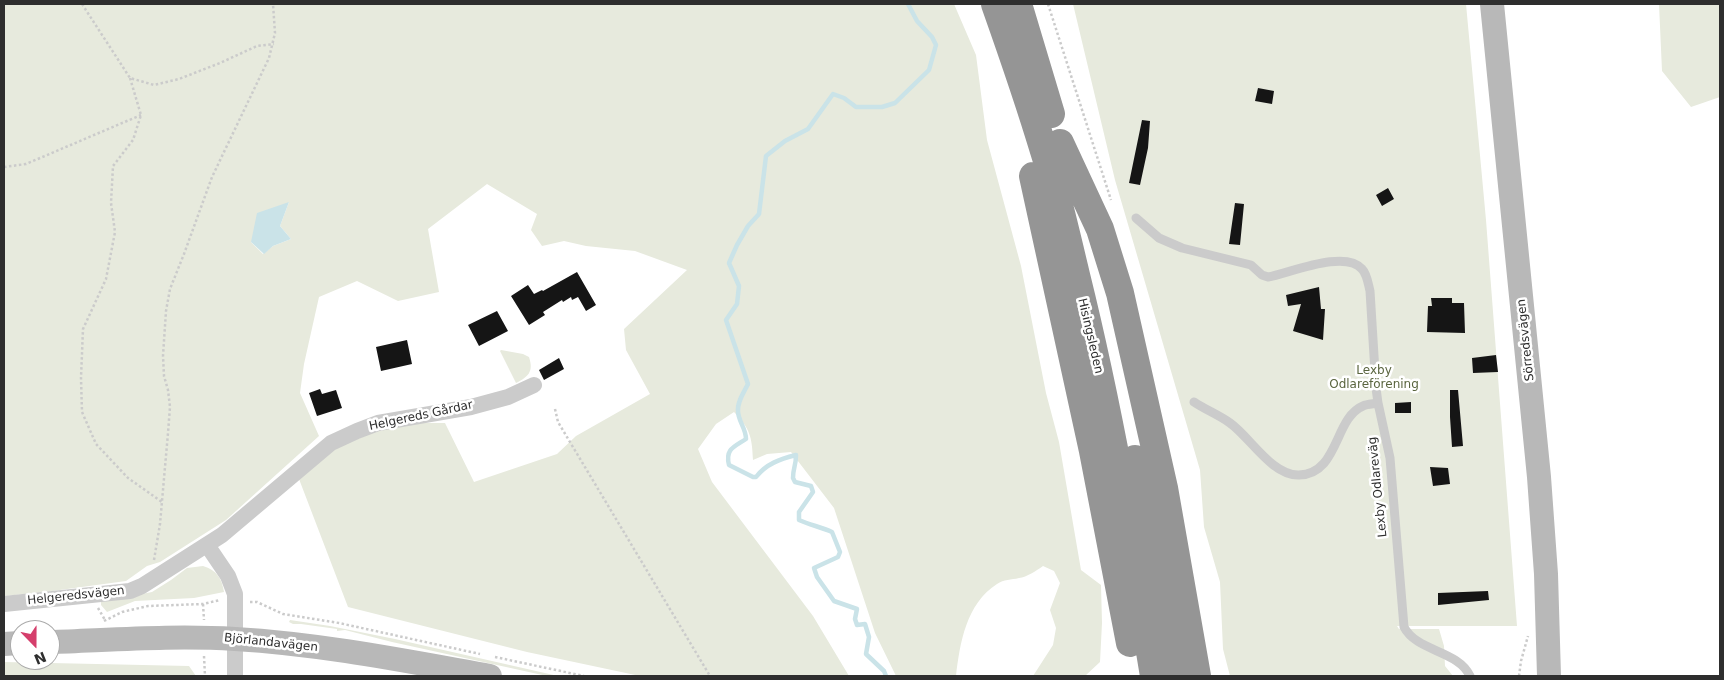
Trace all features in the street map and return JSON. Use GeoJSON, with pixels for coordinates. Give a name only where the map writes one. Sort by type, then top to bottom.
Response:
{"type":"FeatureCollection","features":[{"type":"Feature","properties":{"kind":"highway"},"geometry":{"type":"LineString","coordinates":[[985,4],[1037,191],[1093,451],[1137,676]]}},
{"type":"Feature","properties":{"kind":"highway","name":"Hisingsleden"},"geometry":{"type":"LineString","coordinates":[[995,4],[1044,150],[1056,193],[1147,572],[1174,676]]}},
{"type":"Feature","properties":{"kind":"highway","name":"Hisingsleden"},"geometry":{"type":"LineString","coordinates":[[1018,4],[1079,208],[1121,390],[1147,572],[1154,676]]}},
{"type":"Feature","properties":{"kind":"highway"},"geometry":{"type":"LineString","coordinates":[[1060,143],[1100,229],[1120,293],[1164,488],[1197,676]]}},
{"type":"Feature","properties":{"kind":"street","name":"Sörredsvägen"},"geometry":{"type":"LineString","coordinates":[[1492,4],[1539,477],[1546,574],[1548,676]]}},
{"type":"Feature","properties":{"kind":"street","name":"Helgereds Gårdar"},"geometry":{"type":"LineString","coordinates":[[222,535],[331,443],[342,437],[378,423],[471,406],[508,397],[534,385]]}},
{"type":"Feature","properties":{"kind":"street","name":"Helgeredsvägen"},"geometry":{"type":"LineString","coordinates":[[4,604],[130,591],[222,535]]}},
{"type":"Feature","properties":{"kind":"street"},"geometry":{"type":"LineString","coordinates":[[207,545],[228,576],[235,594],[235,676]]}},
{"type":"Feature","properties":{"kind":"street","name":"Björlandavägen"},"geometry":{"type":"LineString","coordinates":[[60,642],[171,638],[236,639],[380,656],[490,676]]}},
{"type":"Feature","properties":{"kind":"lane","name":"Lexby Odlareväg"},"geometry":{"type":"LineString","coordinates":[[1136,218],[1159,238],[1182,248],[1251,265],[1262,275],[1268,277],[1341,260],[1354,263],[1362,269],[1370,290],[1378,403],[1390,458],[1404,627],[1413,638],[1451,658],[1470,676]]}},
{"type":"Feature","properties":{"kind":"lane"},"geometry":{"type":"LineString","coordinates":[[1194,402],[1231,424],[1277,467],[1292,475],[1312,472],[1324,463],[1355,411],[1362,406],[1378,403]]}},
{"type":"Feature","properties":{"kind":"path"},"geometry":{"type":"LineString","coordinates":[[82,4],[130,78],[141,114],[133,140],[113,166],[111,203],[115,232],[106,279],[83,329],[82,412],[96,444],[128,478],[162,502]]}},
{"type":"Feature","properties":{"kind":"path"},"geometry":{"type":"LineString","coordinates":[[159,575],[153,565],[162,502],[170,407],[164,376],[163,348],[170,289],[212,177],[269,58],[274,44],[275,33],[273,4]]}},
{"type":"Feature","properties":{"kind":"path"},"geometry":{"type":"LineString","coordinates":[[130,78],[154,85],[179,79],[203,70],[257,46],[274,44]]}},
{"type":"Feature","properties":{"kind":"path"},"geometry":{"type":"LineString","coordinates":[[4,167],[26,164],[141,114]]}},
{"type":"Feature","properties":{"kind":"path"},"geometry":{"type":"LineString","coordinates":[[555,409],[558,422],[710,676]]}},
{"type":"Feature","properties":{"kind":"path"},"geometry":{"type":"LineString","coordinates":[[204,660],[205,676]]}},
{"type":"Feature","properties":{"kind":"green space"},"geometry":{"type":"Polygon","coordinates":[[[4,4],[954,4],[976,55],[987,140],[1021,266],[1046,393],[1059,442],[1081,570],[1101,585],[1100,662],[1085,676],[1033,676],[1053,645],[1056,628],[1050,610],[1060,583],[1054,571],[1043,566],[1025,576],[1000,582],[978,602],[966,625],[956,676],[896,676],[875,633],[834,508],[791,452],[767,454],[753,460],[749,433],[744,423],[734,412],[716,424],[698,449],[712,482],[813,616],[849,676],[640,676],[527,652],[348,607],[299,479],[334,449],[374,432],[415,423],[445,423],[474,482],[557,454],[576,436],[650,394],[626,350],[624,329],[687,270],[635,251],[586,246],[564,241],[542,246],[531,230],[537,214],[487,184],[428,229],[439,292],[398,301],[357,281],[319,297],[304,364],[300,393],[319,436],[226,520],[160,562],[147,566],[126,581],[4,596],[4,4]],[[289,202],[251,242],[263,254],[273,246],[291,239],[280,226],[289,202]]]}},
{"type":"Feature","properties":{"kind":"green space","name":"Lexby Odlareförening"},"geometry":{"type":"Polygon","coordinates":[[[1073,4],[1466,4],[1486,220],[1517,626],[1397,626],[1399,629],[1439,629],[1444,646],[1445,666],[1453,676],[1230,676],[1223,649],[1220,582],[1204,527],[1200,470],[1115,180],[1073,4]]]}},
{"type":"Feature","properties":{"kind":"green space"},"geometry":{"type":"Polygon","coordinates":[[[1659,4],[1720,4],[1720,97],[1691,107],[1662,71],[1659,4]]]}},
{"type":"Feature","properties":{"kind":"green space"},"geometry":{"type":"Polygon","coordinates":[[[501,350],[529,357],[531,367],[524,379],[516,383],[501,350]]]}},
{"type":"Feature","properties":{"kind":"green space"},"geometry":{"type":"Polygon","coordinates":[[[203,566],[212,570],[218,576],[224,592],[194,598],[135,601],[107,612],[101,605],[101,602],[152,592],[187,568],[203,566]]]}},
{"type":"Feature","properties":{"kind":"green space"},"geometry":{"type":"Polygon","coordinates":[[[290,620],[395,639],[558,676],[547,676],[345,630],[337,631],[337,629],[293,624],[289,622],[290,620]]]}},
{"type":"Feature","properties":{"kind":"green space"},"geometry":{"type":"Polygon","coordinates":[[[4,662],[10,662],[10,670],[60,670],[60,663],[189,666],[196,676],[4,676],[4,662]]]}},
{"type":"Feature","properties":{"kind":"water"},"geometry":{"type":"Polygon","coordinates":[[[289,202],[280,226],[291,239],[273,246],[264,254],[251,242],[257,213],[289,202]]]}},
{"type":"Feature","properties":{"kind":"building"},"geometry":{"type":"Polygon","coordinates":[[[1258,88],[1274,91],[1272,104],[1255,101],[1258,88]]]}},
{"type":"Feature","properties":{"kind":"building"},"geometry":{"type":"Polygon","coordinates":[[[1142,120],[1150,121],[1148,148],[1140,185],[1129,183],[1142,120]]]}},
{"type":"Feature","properties":{"kind":"building"},"geometry":{"type":"Polygon","coordinates":[[[1388,188],[1394,199],[1382,206],[1376,195],[1388,188]]]}},
{"type":"Feature","properties":{"kind":"building"},"geometry":{"type":"Polygon","coordinates":[[[1235,203],[1244,204],[1240,245],[1229,244],[1235,203]]]}},
{"type":"Feature","properties":{"kind":"building"},"geometry":{"type":"Polygon","coordinates":[[[577,272],[596,305],[586,311],[578,297],[572,300],[571,297],[563,302],[562,300],[543,312],[545,315],[529,325],[511,296],[528,285],[534,294],[543,291],[577,272]]]}},
{"type":"Feature","properties":{"kind":"building"},"geometry":{"type":"Polygon","coordinates":[[[1319,287],[1321,309],[1325,309],[1323,340],[1293,331],[1301,304],[1288,306],[1286,295],[1319,287]]]}},
{"type":"Feature","properties":{"kind":"building"},"geometry":{"type":"Polygon","coordinates":[[[1431,298],[1452,298],[1452,303],[1464,303],[1465,333],[1427,332],[1428,306],[1432,306],[1431,298]]]}},
{"type":"Feature","properties":{"kind":"building"},"geometry":{"type":"Polygon","coordinates":[[[497,311],[508,331],[479,346],[468,325],[497,311]]]}},
{"type":"Feature","properties":{"kind":"building"},"geometry":{"type":"Polygon","coordinates":[[[407,340],[412,364],[381,371],[376,347],[407,340]]]}},
{"type":"Feature","properties":{"kind":"building"},"geometry":{"type":"Polygon","coordinates":[[[1496,355],[1498,372],[1473,373],[1472,358],[1496,355]]]}},
{"type":"Feature","properties":{"kind":"building"},"geometry":{"type":"Polygon","coordinates":[[[559,358],[564,369],[544,380],[539,370],[559,358]]]}},
{"type":"Feature","properties":{"kind":"building"},"geometry":{"type":"Polygon","coordinates":[[[320,389],[322,394],[336,390],[342,408],[317,416],[309,393],[320,389]]]}},
{"type":"Feature","properties":{"kind":"building"},"geometry":{"type":"Polygon","coordinates":[[[1450,390],[1458,390],[1463,446],[1452,447],[1450,390]]]}},
{"type":"Feature","properties":{"kind":"building"},"geometry":{"type":"Polygon","coordinates":[[[1411,402],[1411,413],[1395,413],[1395,403],[1411,402]]]}},
{"type":"Feature","properties":{"kind":"building"},"geometry":{"type":"Polygon","coordinates":[[[1430,467],[1448,468],[1450,484],[1433,486],[1430,467]]]}},
{"type":"Feature","properties":{"kind":"building"},"geometry":{"type":"Polygon","coordinates":[[[1488,591],[1489,600],[1438,605],[1438,593],[1488,591]]]}},
{"type":"Feature","properties":{"kind":"waterway"},"geometry":{"type":"LineString","coordinates":[[886,676],[884,671],[866,654],[869,637],[865,624],[857,625],[855,619],[857,609],[834,601],[817,577],[814,568],[838,557],[840,552],[832,532],[799,520],[799,512],[813,492],[811,486],[795,482],[793,478],[796,455],[774,463],[756,477],[729,465],[729,452],[746,439],[745,431],[738,415],[738,408],[748,384],[726,320],[737,304],[739,286],[729,263],[748,226],[759,214],[766,156],[785,141],[808,129],[833,94],[844,98],[856,107],[882,107],[895,103],[929,70],[936,45],[932,37],[917,21],[908,4]]}}]}
